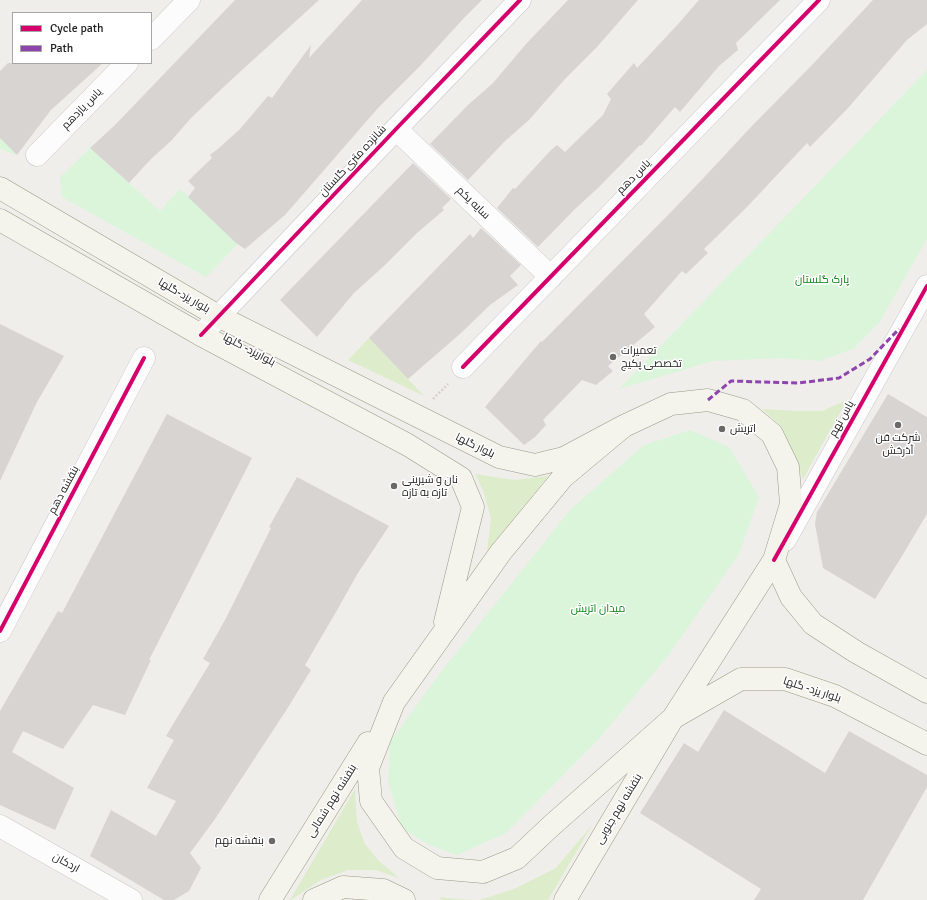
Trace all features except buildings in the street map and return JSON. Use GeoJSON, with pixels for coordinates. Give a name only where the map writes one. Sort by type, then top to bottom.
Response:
{"type":"FeatureCollection","features":[{"type":"Feature","properties":{"kind":"main road","name":"بلوار یزد-گلها"},"geometry":{"type":"LineString","coordinates":[[0,188],[218,316],[416,416]]}},
{"type":"Feature","properties":{"kind":"main road","name":"بلواریزد- گلها"},"geometry":{"type":"LineString","coordinates":[[0,220],[201,335],[408,445],[461,478],[473,507],[442,633]]}},
{"type":"Feature","properties":{"kind":"main road"},"geometry":{"type":"LineString","coordinates":[[708,400],[743,410],[772,434],[788,467],[790,504],[774,560],[672,718],[517,858],[483,872],[437,868],[404,848],[371,801],[368,768],[394,702],[501,552],[563,477],[624,426],[671,404],[708,400]]}},
{"type":"Feature","properties":{"kind":"main road","name":"بلوار گلها"},"geometry":{"type":"LineString","coordinates":[[416,416],[498,457],[535,465],[564,458],[624,426]]}},
{"type":"Feature","properties":{"kind":"main road"},"geometry":{"type":"LineString","coordinates":[[774,560],[790,597],[813,624],[856,652],[927,692]]}},
{"type":"Feature","properties":{"kind":"main road","name":"بلوار یزد- گلها"},"geometry":{"type":"LineString","coordinates":[[672,718],[741,679],[785,679],[835,696],[927,744]]}},
{"type":"Feature","properties":{"kind":"main road","name":"بنفشه نهم شمالی"},"geometry":{"type":"LineString","coordinates":[[270,900],[394,702]]}},
{"type":"Feature","properties":{"kind":"main road","name":"بنفشه نهم جنوبی"},"geometry":{"type":"LineString","coordinates":[[565,900],[672,718]]}},
{"type":"Feature","properties":{"kind":"main road"},"geometry":{"type":"LineString","coordinates":[[314,900],[343,887],[383,890],[404,900]]}},
{"type":"Feature","properties":{"kind":"street"},"geometry":{"type":"LineString","coordinates":[[152,37],[189,0]]}},
{"type":"Feature","properties":{"kind":"street","name":"شانزده متری گلستان"},"geometry":{"type":"LineString","coordinates":[[201,335],[520,0]]}},
{"type":"Feature","properties":{"kind":"street","name":"یاس دهم"},"geometry":{"type":"LineString","coordinates":[[463,367],[818,0]]}},
{"type":"Feature","properties":{"kind":"street","name":"یاس یازدهم"},"geometry":{"type":"LineString","coordinates":[[37,155],[126,64]]}},
{"type":"Feature","properties":{"kind":"street","name":"سایه یکم"},"geometry":{"type":"LineString","coordinates":[[396,129],[551,277]]}},
{"type":"Feature","properties":{"kind":"street","name":"یاس نهم"},"geometry":{"type":"LineString","coordinates":[[774,560],[927,286]]}},
{"type":"Feature","properties":{"kind":"street","name":"بنفشه دهم"},"geometry":{"type":"LineString","coordinates":[[0,631],[144,358]]}},
{"type":"Feature","properties":{"kind":"street","name":"اردکان"},"geometry":{"type":"LineString","coordinates":[[0,826],[131,900]]}},
{"type":"Feature","properties":{"kind":"path"},"geometry":{"type":"LineString","coordinates":[[416,416],[463,367]]}},
{"type":"Feature","properties":{"kind":"green space","name":"پارک گلستان"},"geometry":{"type":"Polygon","coordinates":[[[927,70],[927,239],[879,323],[853,349],[819,361],[783,358],[713,361],[619,389],[927,70]]]}},
{"type":"Feature","properties":{"kind":"green space"},"geometry":{"type":"Polygon","coordinates":[[[0,138],[17,155],[0,149],[0,138]]]}},
{"type":"Feature","properties":{"kind":"green space"},"geometry":{"type":"Polygon","coordinates":[[[90,148],[160,211],[180,189],[238,244],[206,277],[62,197],[60,177],[90,148]]]}},
{"type":"Feature","properties":{"kind":"green space"},"geometry":{"type":"Polygon","coordinates":[[[369,338],[424,396],[348,360],[369,338]]]}},
{"type":"Feature","properties":{"kind":"green space"},"geometry":{"type":"Polygon","coordinates":[[[847,400],[803,479],[782,427],[762,409],[822,411],[847,400]]]}},
{"type":"Feature","properties":{"kind":"green space","name":"میدان اتریش"},"geometry":{"type":"Polygon","coordinates":[[[690,430],[729,447],[759,497],[739,554],[668,656],[597,741],[506,833],[457,855],[429,845],[402,828],[388,782],[390,742],[441,672],[570,510],[644,445],[690,430]]]}},
{"type":"Feature","properties":{"kind":"green space"},"geometry":{"type":"Polygon","coordinates":[[[475,474],[514,480],[548,476],[487,551],[491,519],[484,493],[475,474]]]}},
{"type":"Feature","properties":{"kind":"green space"},"geometry":{"type":"Polygon","coordinates":[[[355,789],[357,822],[365,844],[378,860],[399,878],[376,870],[348,870],[321,880],[290,900],[355,789]]]}},
{"type":"Feature","properties":{"kind":"green space"},"geometry":{"type":"Polygon","coordinates":[[[592,825],[548,900],[479,900],[514,889],[556,868],[592,825]]]}},
{"type":"Feature","properties":{"kind":"green space"},"geometry":{"type":"Polygon","coordinates":[[[439,897],[459,899],[479,900],[442,900],[439,897]]]}},
{"type":"Feature","properties":{"kind":"marked path"},"geometry":{"type":"LineString","coordinates":[[708,400],[731,381],[798,383],[839,378],[870,359],[899,329]]}},
{"type":"Feature","properties":{"kind":"cycle path"},"geometry":{"type":"LineString","coordinates":[[201,335],[520,0]]}},
{"type":"Feature","properties":{"kind":"cycle path"},"geometry":{"type":"LineString","coordinates":[[463,367],[819,0]]}},
{"type":"Feature","properties":{"kind":"cycle path"},"geometry":{"type":"LineString","coordinates":[[774,560],[927,286]]}},
{"type":"Feature","properties":{"kind":"cycle path"},"geometry":{"type":"LineString","coordinates":[[0,631],[144,358]]}},
{"type":"Feature","properties":{"kind":"place","name":"تعمیرات تخصصی پکیج"},"geometry":{"type":"Point","coordinates":[613,357]}},
{"type":"Feature","properties":{"kind":"place","name":"شرکت فن آذرخش"},"geometry":{"type":"Point","coordinates":[898,425]}},
{"type":"Feature","properties":{"kind":"place","name":"اتریش"},"geometry":{"type":"Point","coordinates":[722,429]}},
{"type":"Feature","properties":{"kind":"place","name":"نان و شیرینی تازه به تازه"},"geometry":{"type":"Point","coordinates":[394,486]}},
{"type":"Feature","properties":{"kind":"place","name":"بنفشه نهم"},"geometry":{"type":"Point","coordinates":[272,841]}}]}
